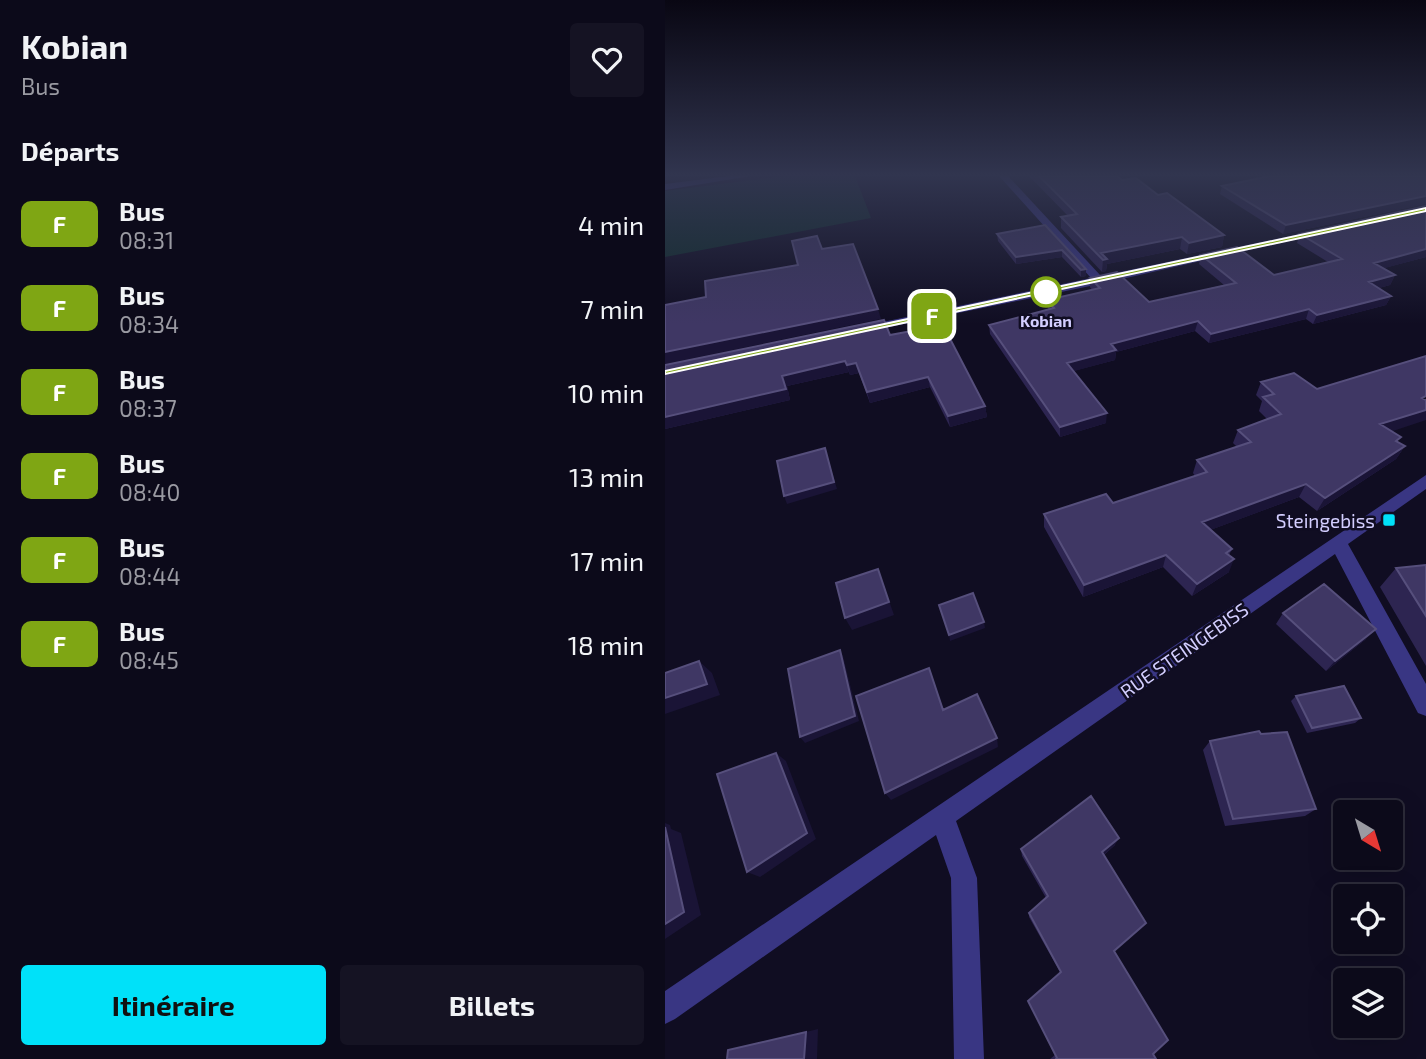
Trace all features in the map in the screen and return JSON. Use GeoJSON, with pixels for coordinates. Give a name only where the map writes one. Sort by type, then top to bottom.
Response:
{"type":"FeatureCollection","features":[{"type":"Feature","properties":{"kind":"street"},"geometry":{"type":"LineString","coordinates":[[1049,225],[1100,281]]}},
{"type":"Feature","properties":{"kind":"street"},"geometry":{"type":"LineString","coordinates":[[855,332],[1331,231]]}},
{"type":"Feature","properties":{"kind":"street","name":"RUE STEINGEBISS"},"geometry":{"type":"LineString","coordinates":[[665,1009],[943,819],[1426,481]]}},
{"type":"Feature","properties":{"kind":"street"},"geometry":{"type":"LineString","coordinates":[[1338,543],[1426,705]]}},
{"type":"Feature","properties":{"kind":"street"},"geometry":{"type":"LineString","coordinates":[[943,819],[964,878],[969,1059]]}},
{"type":"Feature","properties":{"kind":"green space"},"geometry":{"type":"Polygon","coordinates":[[[665,225],[832,225],[665,257],[665,225]]]}},
{"type":"Feature","properties":{"kind":"building"},"geometry":{"type":"Polygon","coordinates":[[[1045,225],[1086,269],[1081,270],[1062,250],[1016,257],[997,234],[1045,225]]]}},
{"type":"Feature","properties":{"kind":"building"},"geometry":{"type":"Polygon","coordinates":[[[1069,225],[1211,225],[1224,235],[1189,243],[1182,237],[1101,253],[1107,259],[1103,260],[1069,225]]]}},
{"type":"Feature","properties":{"kind":"building"},"geometry":{"type":"Polygon","coordinates":[[[1339,225],[1426,225],[1426,249],[1374,263],[1395,275],[1369,282],[1391,296],[1317,315],[1309,309],[1211,334],[1198,321],[1111,344],[1116,350],[1067,363],[1107,413],[1060,427],[989,325],[1054,308],[1047,300],[1100,288],[1090,278],[1117,272],[1149,302],[1236,283],[1201,255],[1237,247],[1274,275],[1342,259],[1300,234],[1339,225]]]}},
{"type":"Feature","properties":{"kind":"building"},"geometry":{"type":"Polygon","coordinates":[[[817,236],[822,249],[853,244],[878,309],[665,352],[665,305],[706,297],[705,281],[798,265],[792,241],[817,236]]]}},
{"type":"Feature","properties":{"kind":"building"},"geometry":{"type":"Polygon","coordinates":[[[884,320],[890,335],[911,331],[916,340],[947,333],[985,406],[948,416],[928,377],[867,392],[856,363],[847,365],[845,361],[782,376],[786,389],[665,417],[665,365],[884,320]]]}},
{"type":"Feature","properties":{"kind":"building"},"geometry":{"type":"Polygon","coordinates":[[[1426,356],[1426,396],[1422,398],[1426,400],[1426,410],[1380,424],[1401,437],[1396,441],[1405,446],[1325,498],[1306,484],[1202,522],[1232,549],[1226,553],[1234,559],[1197,584],[1166,555],[1084,585],[1044,514],[1106,494],[1113,503],[1207,472],[1197,460],[1251,442],[1238,430],[1281,414],[1263,397],[1274,394],[1261,382],[1294,373],[1317,389],[1426,356]]]}},
{"type":"Feature","properties":{"kind":"building"},"geometry":{"type":"Polygon","coordinates":[[[825,448],[834,482],[784,496],[777,461],[825,448]]]}},
{"type":"Feature","properties":{"kind":"building"},"geometry":{"type":"Polygon","coordinates":[[[1426,565],[1426,616],[1396,568],[1426,565]]]}},
{"type":"Feature","properties":{"kind":"building"},"geometry":{"type":"Polygon","coordinates":[[[878,569],[889,602],[845,618],[836,583],[878,569]]]}},
{"type":"Feature","properties":{"kind":"building"},"geometry":{"type":"Polygon","coordinates":[[[1324,584],[1376,629],[1335,661],[1283,613],[1324,584]]]}},
{"type":"Feature","properties":{"kind":"building"},"geometry":{"type":"Polygon","coordinates":[[[973,593],[984,622],[949,635],[939,605],[973,593]]]}},
{"type":"Feature","properties":{"kind":"building"},"geometry":{"type":"Polygon","coordinates":[[[840,650],[855,716],[800,737],[788,669],[840,650]]]}},
{"type":"Feature","properties":{"kind":"building"},"geometry":{"type":"Polygon","coordinates":[[[699,661],[707,684],[665,698],[665,673],[699,661]]]}},
{"type":"Feature","properties":{"kind":"building"},"geometry":{"type":"Polygon","coordinates":[[[929,668],[943,710],[977,694],[997,738],[885,793],[856,696],[929,668]]]}},
{"type":"Feature","properties":{"kind":"building"},"geometry":{"type":"Polygon","coordinates":[[[1344,686],[1361,718],[1312,728],[1296,696],[1344,686]]]}},
{"type":"Feature","properties":{"kind":"building"},"geometry":{"type":"Polygon","coordinates":[[[1259,731],[1261,734],[1287,732],[1316,809],[1233,819],[1210,741],[1259,731]]]}},
{"type":"Feature","properties":{"kind":"building"},"geometry":{"type":"Polygon","coordinates":[[[776,753],[807,833],[747,872],[717,774],[776,753]]]}},
{"type":"Feature","properties":{"kind":"building"},"geometry":{"type":"Polygon","coordinates":[[[1091,796],[1119,838],[1102,852],[1146,923],[1114,951],[1168,1040],[1153,1054],[1156,1059],[1056,1059],[1028,1001],[1061,972],[1029,913],[1048,896],[1021,849],[1091,796]]]}},
{"type":"Feature","properties":{"kind":"building"},"geometry":{"type":"Polygon","coordinates":[[[665,827],[684,912],[665,924],[665,827]]]}},
{"type":"Feature","properties":{"kind":"building"},"geometry":{"type":"Polygon","coordinates":[[[806,1032],[804,1059],[727,1059],[728,1050],[806,1032]]]}},
{"type":"Feature","properties":{"kind":"bus line","name":"F"},"geometry":{"type":"LineString","coordinates":[[665,371],[1355,225]]}},
{"type":"Feature","properties":{"kind":"place","name":"Kobian"},"geometry":{"type":"Point","coordinates":[1046,292]}},
{"type":"Feature","properties":{"kind":"place","name":"Steingebiss"},"geometry":{"type":"Point","coordinates":[1389,520]}}]}
